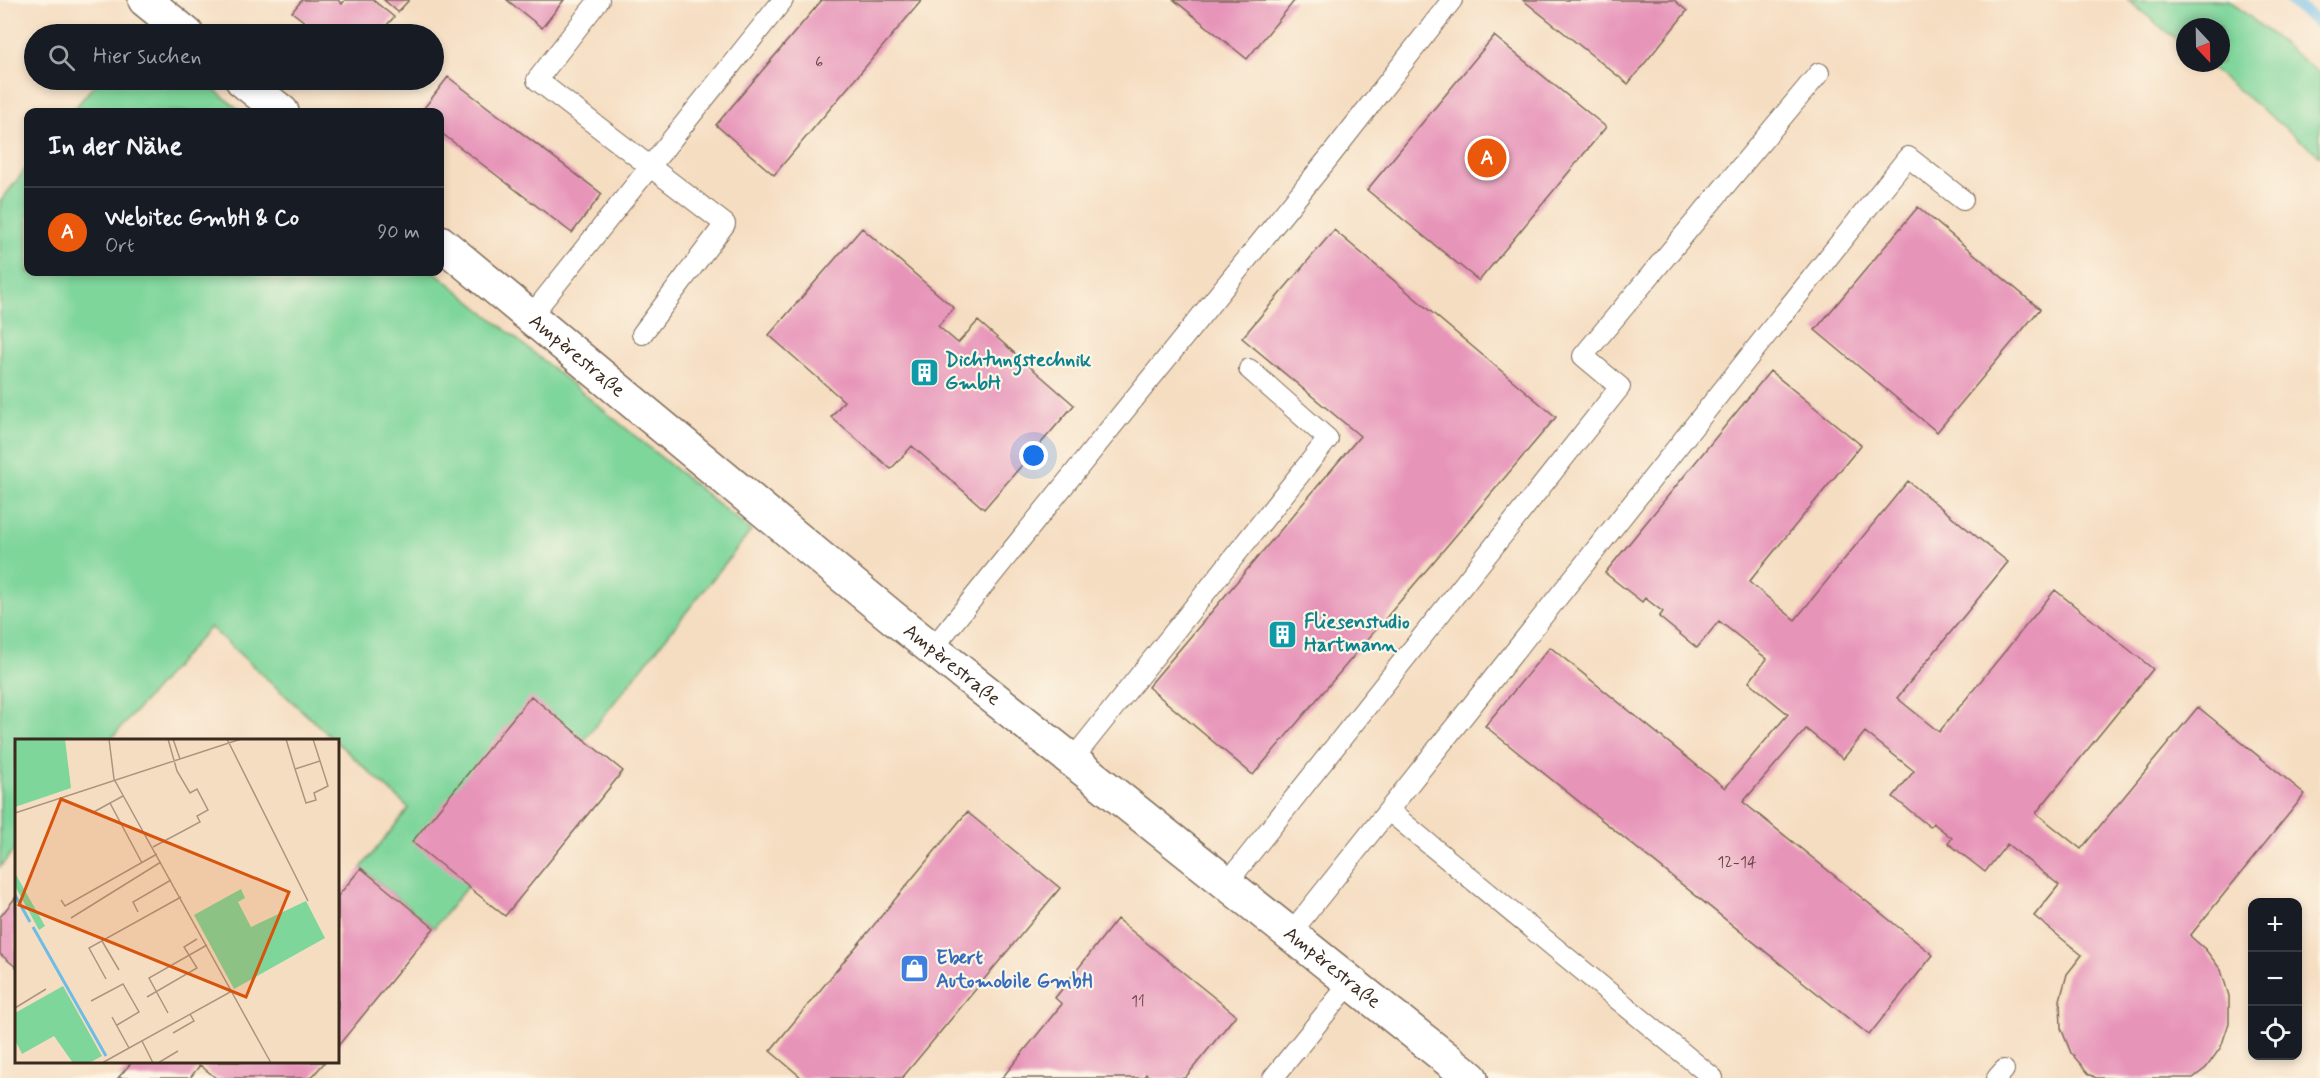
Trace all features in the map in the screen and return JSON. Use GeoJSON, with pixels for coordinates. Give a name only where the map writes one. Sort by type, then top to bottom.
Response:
{"type":"FeatureCollection","features":[{"type":"Feature","properties":{"kind":"street"},"geometry":{"type":"LineString","coordinates":[[147,1],[175,24]]}},
{"type":"Feature","properties":{"kind":"street"},"geometry":{"type":"LineString","coordinates":[[254,90],[277,108]]}},
{"type":"Feature","properties":{"kind":"street","name":"Ampèrestraße"},"geometry":{"type":"LineString","coordinates":[[444,245],[932,649],[1471,1078]]}},
{"type":"Feature","properties":{"kind":"lane"},"geometry":{"type":"LineString","coordinates":[[599,0],[537,80],[725,224],[642,334]]}},
{"type":"Feature","properties":{"kind":"lane"},"geometry":{"type":"LineString","coordinates":[[530,317],[783,0]]}},
{"type":"Feature","properties":{"kind":"lane"},"geometry":{"type":"LineString","coordinates":[[932,649],[1331,155],[1452,0]]}},
{"type":"Feature","properties":{"kind":"lane"},"geometry":{"type":"LineString","coordinates":[[1227,883],[1620,387],[1583,356],[1819,73]]}},
{"type":"Feature","properties":{"kind":"lane"},"geometry":{"type":"LineString","coordinates":[[1290,934],[1908,157],[1963,200]]}},
{"type":"Feature","properties":{"kind":"lane"},"geometry":{"type":"LineString","coordinates":[[1072,760],[1328,439],[1249,369]]}},
{"type":"Feature","properties":{"kind":"lane"},"geometry":{"type":"LineString","coordinates":[[1389,811],[1713,1078]]}},
{"type":"Feature","properties":{"kind":"lane"},"geometry":{"type":"LineString","coordinates":[[1273,1078],[1351,982]]}},
{"type":"Feature","properties":{"kind":"green space"},"geometry":{"type":"Polygon","coordinates":[[[2128,0],[2229,0],[2320,74],[2320,156],[2216,72],[2230,72],[2230,18],[2176,18],[2176,40],[2128,0]]]}},
{"type":"Feature","properties":{"kind":"green space"},"geometry":{"type":"Polygon","coordinates":[[[90,90],[214,90],[237,108],[75,108],[90,90]]]}},
{"type":"Feature","properties":{"kind":"green space"},"geometry":{"type":"Polygon","coordinates":[[[24,171],[24,276],[440,276],[751,531],[434,928],[361,868],[409,808],[339,744],[339,739],[333,739],[210,627],[111,739],[15,739],[15,849],[0,867],[0,202],[24,171]]]}},
{"type":"Feature","properties":{"kind":"building"},"geometry":{"type":"Polygon","coordinates":[[[302,0],[338,0],[342,4],[345,0],[373,0],[394,17],[388,24],[307,24],[292,12],[302,0]]]}},
{"type":"Feature","properties":{"kind":"building"},"geometry":{"type":"Polygon","coordinates":[[[384,0],[409,0],[398,12],[384,0]]]}},
{"type":"Feature","properties":{"kind":"building"},"geometry":{"type":"Polygon","coordinates":[[[507,0],[564,0],[542,28],[507,0]]]}},
{"type":"Feature","properties":{"kind":"building"},"geometry":{"type":"Polygon","coordinates":[[[822,0],[922,0],[774,175],[716,125],[822,0]]]}},
{"type":"Feature","properties":{"kind":"building"},"geometry":{"type":"Polygon","coordinates":[[[1174,0],[1295,0],[1247,59],[1174,0]]]}},
{"type":"Feature","properties":{"kind":"building"},"geometry":{"type":"Polygon","coordinates":[[[1523,0],[1674,0],[1687,11],[1628,84],[1523,0]]]}},
{"type":"Feature","properties":{"kind":"building"},"geometry":{"type":"Polygon","coordinates":[[[1494,36],[1606,127],[1479,281],[1367,190],[1494,36]]]}},
{"type":"Feature","properties":{"kind":"building"},"geometry":{"type":"Polygon","coordinates":[[[448,77],[602,194],[572,233],[444,135],[444,108],[424,108],[438,90],[444,90],[444,82],[448,77]]]}},
{"type":"Feature","properties":{"kind":"building"},"geometry":{"type":"Polygon","coordinates":[[[1918,207],[2040,309],[1937,432],[1815,330],[1918,207]]]}},
{"type":"Feature","properties":{"kind":"building","name":"Dichtungstechnik GmbH"},"geometry":{"type":"Polygon","coordinates":[[[862,228],[954,308],[938,326],[958,343],[978,321],[1074,405],[984,509],[912,446],[891,469],[831,417],[844,401],[769,335],[862,228]]]}},
{"type":"Feature","properties":{"kind":"building"},"geometry":{"type":"Polygon","coordinates":[[[1334,230],[1556,417],[1253,775],[1148,687],[1360,436],[1242,338],[1334,230]]]}},
{"type":"Feature","properties":{"kind":"building"},"geometry":{"type":"Polygon","coordinates":[[[1770,371],[1861,445],[1749,582],[1795,620],[1908,481],[2008,562],[1897,698],[1939,732],[2055,590],[2153,669],[2036,813],[2081,849],[2198,707],[2305,794],[2190,936],[2205,949],[2221,970],[2229,996],[2229,1023],[2221,1047],[2206,1068],[2193,1078],[2096,1078],[2089,1074],[2071,1053],[2061,1028],[2060,1000],[2067,974],[2082,955],[2034,916],[2059,885],[2007,844],[1985,872],[1948,843],[1952,838],[1933,823],[1930,827],[1893,797],[1914,771],[1865,732],[1843,759],[1806,729],[1743,802],[1933,955],[1869,1035],[1485,726],[1550,647],[1725,788],[1788,714],[1749,682],[1767,659],[1719,621],[1697,648],[1659,617],[1663,612],[1645,598],[1642,602],[1605,573],[1770,371]]]}},
{"type":"Feature","properties":{"kind":"building"},"geometry":{"type":"Polygon","coordinates":[[[531,696],[623,771],[505,916],[412,842],[531,696]]]}},
{"type":"Feature","properties":{"kind":"building","name":"Ebert Automobile GmbH"},"geometry":{"type":"Polygon","coordinates":[[[967,812],[1060,888],[902,1078],[802,1078],[770,1051],[967,812]]]}},
{"type":"Feature","properties":{"kind":"building"},"geometry":{"type":"Polygon","coordinates":[[[361,868],[434,928],[339,1045],[339,895],[361,868]]]}},
{"type":"Feature","properties":{"kind":"building"},"geometry":{"type":"Polygon","coordinates":[[[15,898],[15,966],[0,954],[0,917],[15,898]]]}},
{"type":"Feature","properties":{"kind":"building"},"geometry":{"type":"Polygon","coordinates":[[[1117,919],[1236,1015],[1185,1078],[1151,1078],[1146,1074],[1143,1078],[1002,1078],[1062,1004],[1055,998],[1117,919]]]}},
{"type":"Feature","properties":{"kind":"building"},"geometry":{"type":"Polygon","coordinates":[[[131,1063],[324,1063],[311,1078],[216,1078],[200,1065],[190,1078],[118,1078],[131,1063]]]}},
{"type":"Feature","properties":{"kind":"waterway"},"geometry":{"type":"LineString","coordinates":[[2290,0],[2320,24]]}},
{"type":"Feature","properties":{"kind":"place","name":"Webitec GmbH & Co"},"geometry":{"type":"Point","coordinates":[1487,158]}},
{"type":"Feature","properties":{"kind":"place","name":"Dichtungstechnik GmbH"},"geometry":{"type":"Point","coordinates":[924,372]}},
{"type":"Feature","properties":{"kind":"place","name":"Fliesenstudio Hartmann"},"geometry":{"type":"Point","coordinates":[1283,634]}},
{"type":"Feature","properties":{"kind":"place","name":"Ebert Automobile GmbH"},"geometry":{"type":"Point","coordinates":[915,969]}}]}
